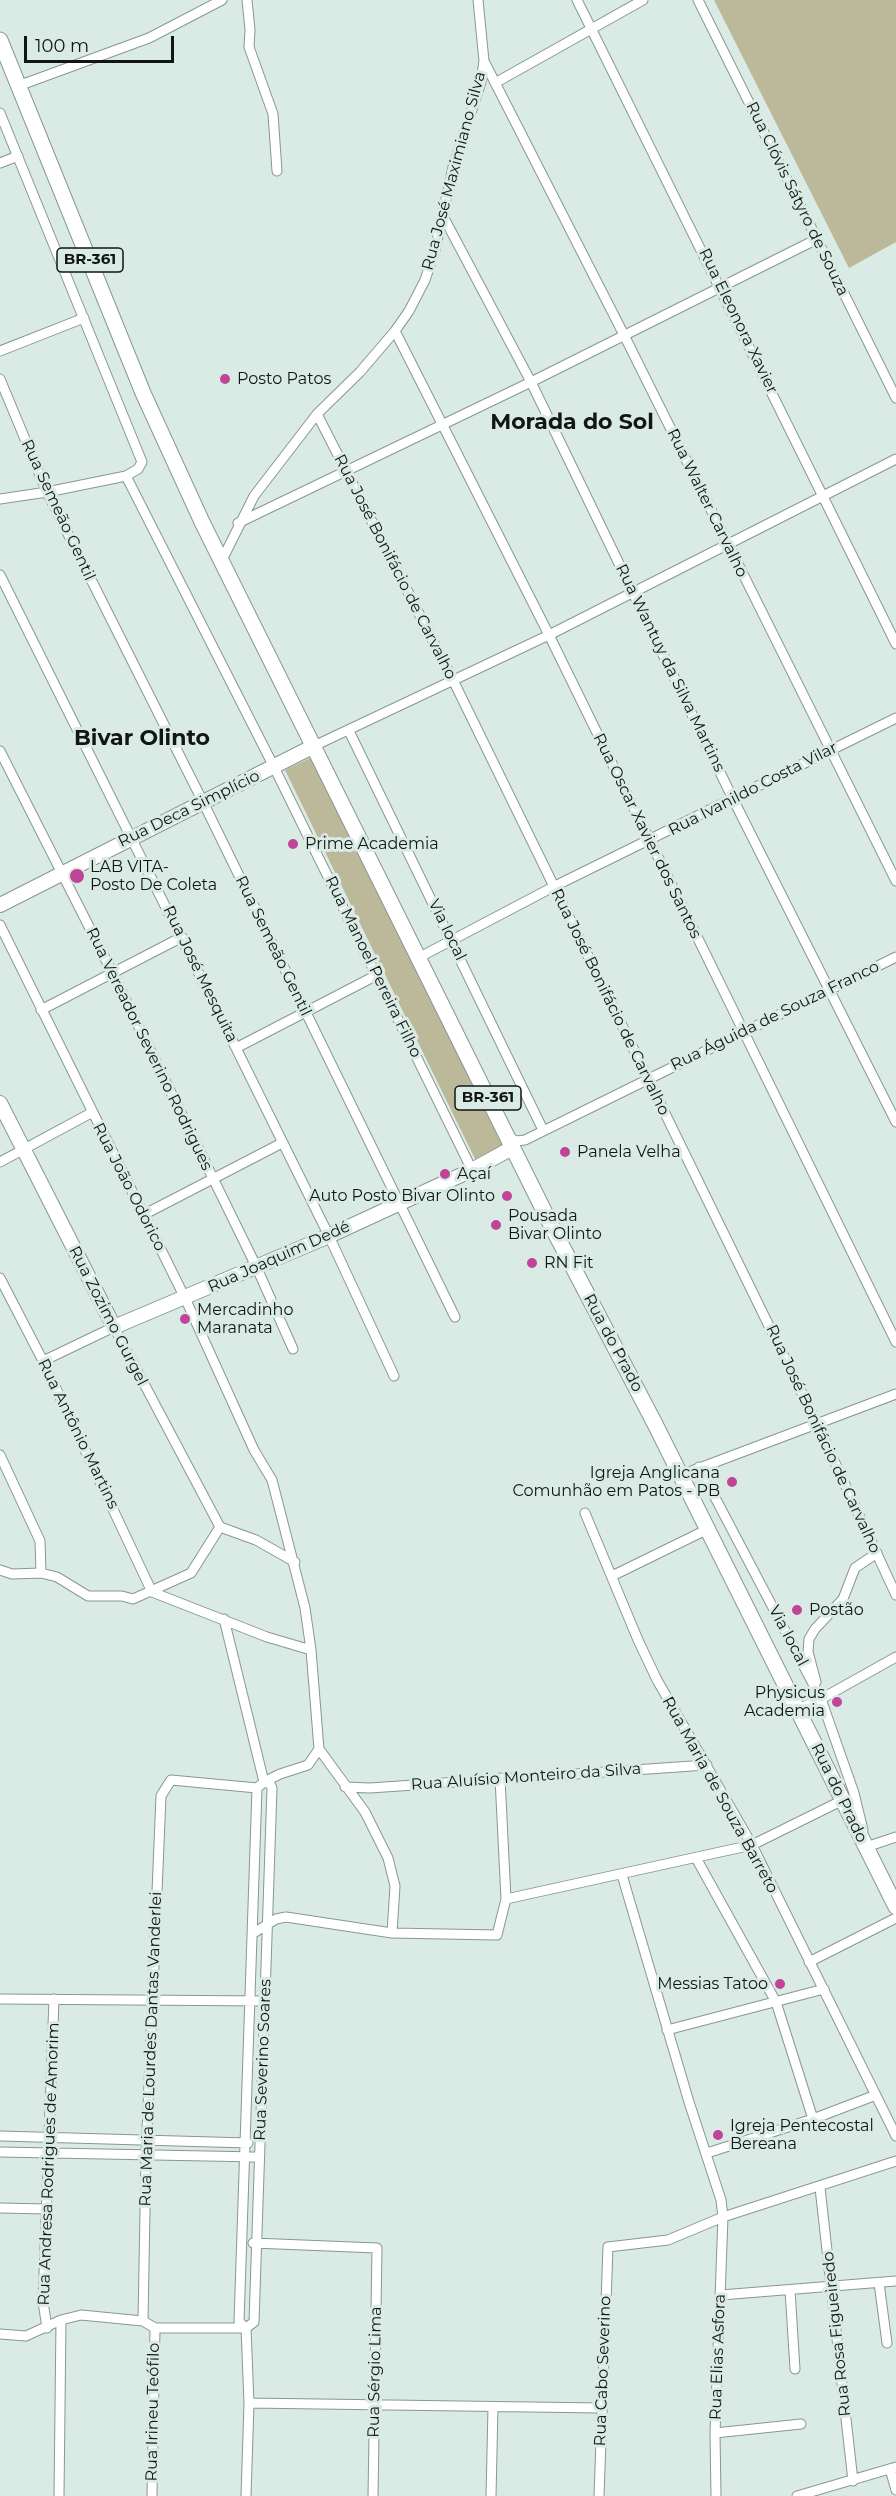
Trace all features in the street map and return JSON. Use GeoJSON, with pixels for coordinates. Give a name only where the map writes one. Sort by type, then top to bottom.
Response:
{"type":"FeatureCollection","features":[{"type":"Feature","properties":{"kind":"main road","name":"BR-361"},"geometry":{"type":"LineString","coordinates":[[0,40],[148,403],[221,562],[314,746]]}},
{"type":"Feature","properties":{"kind":"main road","name":"Rua do Prado"},"geometry":{"type":"LineString","coordinates":[[314,746],[417,958],[516,1146],[896,1907]]}},
{"type":"Feature","properties":{"kind":"street"},"geometry":{"type":"LineString","coordinates":[[18,86],[149,38],[222,0]]}},
{"type":"Feature","properties":{"kind":"street"},"geometry":{"type":"LineString","coordinates":[[247,0],[249,47],[273,114],[277,171]]}},
{"type":"Feature","properties":{"kind":"street","name":"Rua José Maximiano Silva"},"geometry":{"type":"LineString","coordinates":[[221,562],[238,523],[254,496],[317,414],[360,372],[395,331],[409,311],[424,280],[435,250],[453,167],[481,82],[484,61],[478,0]]}},
{"type":"Feature","properties":{"kind":"street","name":"Rua Eleonora Xavier"},"geometry":{"type":"LineString","coordinates":[[577,0],[896,644]]}},
{"type":"Feature","properties":{"kind":"street"},"geometry":{"type":"LineString","coordinates":[[495,83],[643,0]]}},
{"type":"Feature","properties":{"kind":"street","name":"Rua Clóvis Sátyro de Souza"},"geometry":{"type":"LineString","coordinates":[[698,0],[896,398]]}},
{"type":"Feature","properties":{"kind":"street","name":"Rua Walter Carvalho"},"geometry":{"type":"LineString","coordinates":[[484,61],[624,334],[896,881]]}},
{"type":"Feature","properties":{"kind":"street"},"geometry":{"type":"LineString","coordinates":[[0,113],[141,458],[141,466],[126,476],[0,499]]}},
{"type":"Feature","properties":{"kind":"street"},"geometry":{"type":"LineString","coordinates":[[0,163],[18,156]]}},
{"type":"Feature","properties":{"kind":"street","name":"Rua Wantuy da Silva Martins"},"geometry":{"type":"LineString","coordinates":[[443,216],[531,382],[733,799],[896,1122]]}},
{"type":"Feature","properties":{"kind":"street"},"geometry":{"type":"LineString","coordinates":[[238,523],[347,473],[441,424],[531,382],[817,239]]}},
{"type":"Feature","properties":{"kind":"street"},"geometry":{"type":"LineString","coordinates":[[0,351],[84,318]]}},
{"type":"Feature","properties":{"kind":"street","name":"Rua Oscar Xavier dos Santos"},"geometry":{"type":"LineString","coordinates":[[395,331],[549,635],[896,1342]]}},
{"type":"Feature","properties":{"kind":"street","name":"Rua Semeão Gentil"},"geometry":{"type":"LineString","coordinates":[[0,379],[47,492],[204,804],[455,1317]]}},
{"type":"Feature","properties":{"kind":"street","name":"Rua José Bonifácio de Carvalho"},"geometry":{"type":"LineString","coordinates":[[317,414],[453,680],[649,1079],[817,1424],[896,1595]]}},
{"type":"Feature","properties":{"kind":"street"},"geometry":{"type":"LineString","coordinates":[[314,746],[549,635],[896,459]]}},
{"type":"Feature","properties":{"kind":"street","name":"Rua Manoel Pereira Filho"},"geometry":{"type":"LineString","coordinates":[[126,476],[274,767],[472,1170]]}},
{"type":"Feature","properties":{"kind":"street","name":"Rua José Mesquita"},"geometry":{"type":"LineString","coordinates":[[0,575],[182,937],[329,1236],[394,1376]]}},
{"type":"Feature","properties":{"kind":"street","name":"Rua Ivanildo Costa Vilar"},"geometry":{"type":"LineString","coordinates":[[417,958],[553,887],[896,717]]}},
{"type":"Feature","properties":{"kind":"street","name":"Via local"},"geometry":{"type":"LineString","coordinates":[[349,731],[543,1130]]}},
{"type":"Feature","properties":{"kind":"street","name":"Rua Deca Simplício"},"geometry":{"type":"LineString","coordinates":[[0,905],[132,837],[204,804],[314,746]]}},
{"type":"Feature","properties":{"kind":"street","name":"Rua Vereador Severino Rodrigues"},"geometry":{"type":"LineString","coordinates":[[0,751],[112,972],[256,1266],[292,1350]]}},
{"type":"Feature","properties":{"kind":"street","name":"Rua João Odorico"},"geometry":{"type":"LineString","coordinates":[[0,925],[184,1298],[254,1450],[272,1480],[295,1562],[311,1650],[319,1749]]}},
{"type":"Feature","properties":{"kind":"street"},"geometry":{"type":"LineString","coordinates":[[41,1010],[182,937]]}},
{"type":"Feature","properties":{"kind":"street","name":"Rua Águida de Souza Franco"},"geometry":{"type":"LineString","coordinates":[[516,1146],[543,1130],[896,957]]}},
{"type":"Feature","properties":{"kind":"street"},"geometry":{"type":"LineString","coordinates":[[236,1048],[377,975]]}},
{"type":"Feature","properties":{"kind":"street","name":"Rua Zozimo Gurgel"},"geometry":{"type":"LineString","coordinates":[[0,1103],[114,1327],[220,1527]]}},
{"type":"Feature","properties":{"kind":"street"},"geometry":{"type":"LineString","coordinates":[[0,1162],[91,1113]]}},
{"type":"Feature","properties":{"kind":"street"},"geometry":{"type":"LineString","coordinates":[[143,1215],[282,1143]]}},
{"type":"Feature","properties":{"kind":"street","name":"Rua Joaquim Dedé"},"geometry":{"type":"LineString","coordinates":[[43,1361],[114,1327],[329,1236],[472,1170],[516,1146]]}},
{"type":"Feature","properties":{"kind":"street","name":"Rua Antônio Martins"},"geometry":{"type":"LineString","coordinates":[[0,1278],[43,1361],[152,1592]]}},
{"type":"Feature","properties":{"kind":"street"},"geometry":{"type":"LineString","coordinates":[[681,1475],[896,1394]]}},
{"type":"Feature","properties":{"kind":"street"},"geometry":{"type":"LineString","coordinates":[[0,1455],[40,1541],[41,1573]]}},
{"type":"Feature","properties":{"kind":"street","name":"Via local"},"geometry":{"type":"LineString","coordinates":[[699,1467],[821,1699],[854,1793],[866,1847]]}},
{"type":"Feature","properties":{"kind":"street","name":"Rua Maria de Souza Barreto"},"geometry":{"type":"LineString","coordinates":[[585,1513],[638,1641],[657,1680],[674,1714],[707,1765],[752,1845],[896,2136]]}},
{"type":"Feature","properties":{"kind":"street"},"geometry":{"type":"LineString","coordinates":[[0,1570],[12,1574],[41,1573],[57,1576],[88,1596],[122,1596],[133,1599],[191,1573],[220,1527],[256,1540],[295,1562]]}},
{"type":"Feature","properties":{"kind":"street"},"geometry":{"type":"LineString","coordinates":[[612,1576],[708,1529]]}},
{"type":"Feature","properties":{"kind":"street"},"geometry":{"type":"LineString","coordinates":[[821,1699],[808,1652],[809,1639],[815,1629],[843,1599],[855,1568],[877,1553]]}},
{"type":"Feature","properties":{"kind":"street"},"geometry":{"type":"LineString","coordinates":[[152,1592],[267,1637],[311,1650]]}},
{"type":"Feature","properties":{"kind":"street"},"geometry":{"type":"LineString","coordinates":[[224,1619],[264,1786],[280,1774],[308,1766],[319,1749],[365,1812],[388,1858],[395,1886],[392,1933]]}},
{"type":"Feature","properties":{"kind":"street"},"geometry":{"type":"LineString","coordinates":[[798,1709],[821,1699],[896,1657]]}},
{"type":"Feature","properties":{"kind":"street","name":"Rua Aluísio Monteiro da Silva"},"geometry":{"type":"LineString","coordinates":[[345,1787],[370,1788],[707,1765]]}},
{"type":"Feature","properties":{"kind":"street"},"geometry":{"type":"LineString","coordinates":[[252,1934],[276,1919],[286,1917],[392,1933],[497,1935],[506,1899],[500,1778]]}},
{"type":"Feature","properties":{"kind":"street","name":"Rua Maria de Lourdes Dantas Vanderlei"},"geometry":{"type":"LineString","coordinates":[[143,2321],[146,2139],[161,1796],[171,1780],[264,1786]]}},
{"type":"Feature","properties":{"kind":"street","name":"Rua Severino Soares"},"geometry":{"type":"LineString","coordinates":[[246,2328],[254,2322],[258,2157],[266,2001],[268,1925],[264,1786]]}},
{"type":"Feature","properties":{"kind":"street","name":"Rua Severino Soares"},"geometry":{"type":"LineString","coordinates":[[246,2496],[249,2403],[246,2328],[239,2322],[252,1934],[264,1786]]}},
{"type":"Feature","properties":{"kind":"street"},"geometry":{"type":"LineString","coordinates":[[506,1899],[752,1845],[843,1800]]}},
{"type":"Feature","properties":{"kind":"street"},"geometry":{"type":"LineString","coordinates":[[866,1847],[896,1837]]}},
{"type":"Feature","properties":{"kind":"street"},"geometry":{"type":"LineString","coordinates":[[696,1858],[776,2002],[813,2119]]}},
{"type":"Feature","properties":{"kind":"street","name":"Rua Elias Asfora"},"geometry":{"type":"LineString","coordinates":[[622,1875],[667,2030],[721,2200],[723,2217],[715,2433],[716,2496]]}},
{"type":"Feature","properties":{"kind":"street"},"geometry":{"type":"LineString","coordinates":[[809,1962],[896,1918]]}},
{"type":"Feature","properties":{"kind":"street"},"geometry":{"type":"LineString","coordinates":[[667,2030],[824,1989]]}},
{"type":"Feature","properties":{"kind":"street"},"geometry":{"type":"LineString","coordinates":[[0,1999],[266,2001]]}},
{"type":"Feature","properties":{"kind":"street","name":"Rua Andresa Rodrigues de Amorim"},"geometry":{"type":"LineString","coordinates":[[47,2328],[43,2302],[54,2000]]}},
{"type":"Feature","properties":{"kind":"street"},"geometry":{"type":"LineString","coordinates":[[707,2153],[813,2119],[876,2095]]}},
{"type":"Feature","properties":{"kind":"street"},"geometry":{"type":"LineString","coordinates":[[0,2136],[259,2143]]}},
{"type":"Feature","properties":{"kind":"street"},"geometry":{"type":"LineString","coordinates":[[0,2152],[258,2157]]}},
{"type":"Feature","properties":{"kind":"street"},"geometry":{"type":"LineString","coordinates":[[723,2217],[820,2188],[896,2161]]}},
{"type":"Feature","properties":{"kind":"street","name":"Rua Rosa Figueiredo"},"geometry":{"type":"LineString","coordinates":[[820,2188],[852,2481]]}},
{"type":"Feature","properties":{"kind":"street"},"geometry":{"type":"LineString","coordinates":[[0,2208],[47,2209]]}},
{"type":"Feature","properties":{"kind":"street","name":"Rua Cabo Severino"},"geometry":{"type":"LineString","coordinates":[[599,2496],[608,2247],[668,2240],[723,2217]]}},
{"type":"Feature","properties":{"kind":"street"},"geometry":{"type":"LineString","coordinates":[[242,2242],[256,2244]]}},
{"type":"Feature","properties":{"kind":"street","name":"Rua Sérgio Lima"},"geometry":{"type":"LineString","coordinates":[[256,2244],[377,2248],[373,2496]]}},
{"type":"Feature","properties":{"kind":"street"},"geometry":{"type":"LineString","coordinates":[[721,2295],[896,2281]]}},
{"type":"Feature","properties":{"kind":"street"},"geometry":{"type":"LineString","coordinates":[[879,2283],[887,2343]]}},
{"type":"Feature","properties":{"kind":"street"},"geometry":{"type":"LineString","coordinates":[[790,2290],[795,2369]]}},
{"type":"Feature","properties":{"kind":"street"},"geometry":{"type":"LineString","coordinates":[[0,2334],[26,2336],[61,2320],[81,2315],[143,2321],[155,2328],[246,2328]]}},
{"type":"Feature","properties":{"kind":"street"},"geometry":{"type":"LineString","coordinates":[[59,2496],[61,2320]]}},
{"type":"Feature","properties":{"kind":"street","name":"Rua Irineu Teófilo"},"geometry":{"type":"LineString","coordinates":[[152,2496],[155,2328]]}},
{"type":"Feature","properties":{"kind":"street"},"geometry":{"type":"LineString","coordinates":[[249,2403],[601,2408]]}},
{"type":"Feature","properties":{"kind":"street"},"geometry":{"type":"LineString","coordinates":[[490,2496],[493,2407]]}},
{"type":"Feature","properties":{"kind":"street"},"geometry":{"type":"LineString","coordinates":[[715,2433],[801,2424]]}},
{"type":"Feature","properties":{"kind":"street"},"geometry":{"type":"LineString","coordinates":[[797,2496],[814,2494],[893,2468],[896,2490]]}},
{"type":"Feature","properties":{"kind":"shaded area"},"geometry":{"type":"Polygon","coordinates":[[[714,0],[896,0],[896,242],[849,268],[714,0]]]}},
{"type":"Feature","properties":{"kind":"shaded area"},"geometry":{"type":"Polygon","coordinates":[[[312,757],[502,1145],[475,1159],[285,770],[312,757]]]}},
{"type":"Feature","properties":{"kind":"place","name":"Posto Patos"},"geometry":{"type":"Point","coordinates":[225,379]}},
{"type":"Feature","properties":{"kind":"place","name":"Prime Academia"},"geometry":{"type":"Point","coordinates":[293,844]}},
{"type":"Feature","properties":{"kind":"place","name":"LAB VITA- Posto De Coleta"},"geometry":{"type":"Point","coordinates":[77,876]}},
{"type":"Feature","properties":{"kind":"place","name":"Panela Velha"},"geometry":{"type":"Point","coordinates":[565,1152]}},
{"type":"Feature","properties":{"kind":"place","name":"Açaí"},"geometry":{"type":"Point","coordinates":[445,1174]}},
{"type":"Feature","properties":{"kind":"place","name":"Auto Posto Bivar Olinto"},"geometry":{"type":"Point","coordinates":[507,1196]}},
{"type":"Feature","properties":{"kind":"place","name":"Pousada Bivar Olinto"},"geometry":{"type":"Point","coordinates":[496,1225]}},
{"type":"Feature","properties":{"kind":"place","name":"RN Fit"},"geometry":{"type":"Point","coordinates":[532,1263]}},
{"type":"Feature","properties":{"kind":"place","name":"Mercadinho Maranata"},"geometry":{"type":"Point","coordinates":[185,1319]}},
{"type":"Feature","properties":{"kind":"place","name":"Igreja Anglicana Comunhão em Patos - PB"},"geometry":{"type":"Point","coordinates":[732,1482]}},
{"type":"Feature","properties":{"kind":"place","name":"Postão"},"geometry":{"type":"Point","coordinates":[797,1610]}},
{"type":"Feature","properties":{"kind":"place","name":"Physicus Academia"},"geometry":{"type":"Point","coordinates":[837,1702]}},
{"type":"Feature","properties":{"kind":"place","name":"Messias Tatoo"},"geometry":{"type":"Point","coordinates":[780,1984]}},
{"type":"Feature","properties":{"kind":"place","name":"Igreja Pentecostal Bereana"},"geometry":{"type":"Point","coordinates":[718,2135]}},
{"type":"Feature","properties":{"kind":"district","name":"Morada do Sol"},"geometry":{"type":"Point","coordinates":[572,423]}},
{"type":"Feature","properties":{"kind":"district","name":"Bivar Olinto"},"geometry":{"type":"Point","coordinates":[142,739]}}]}
